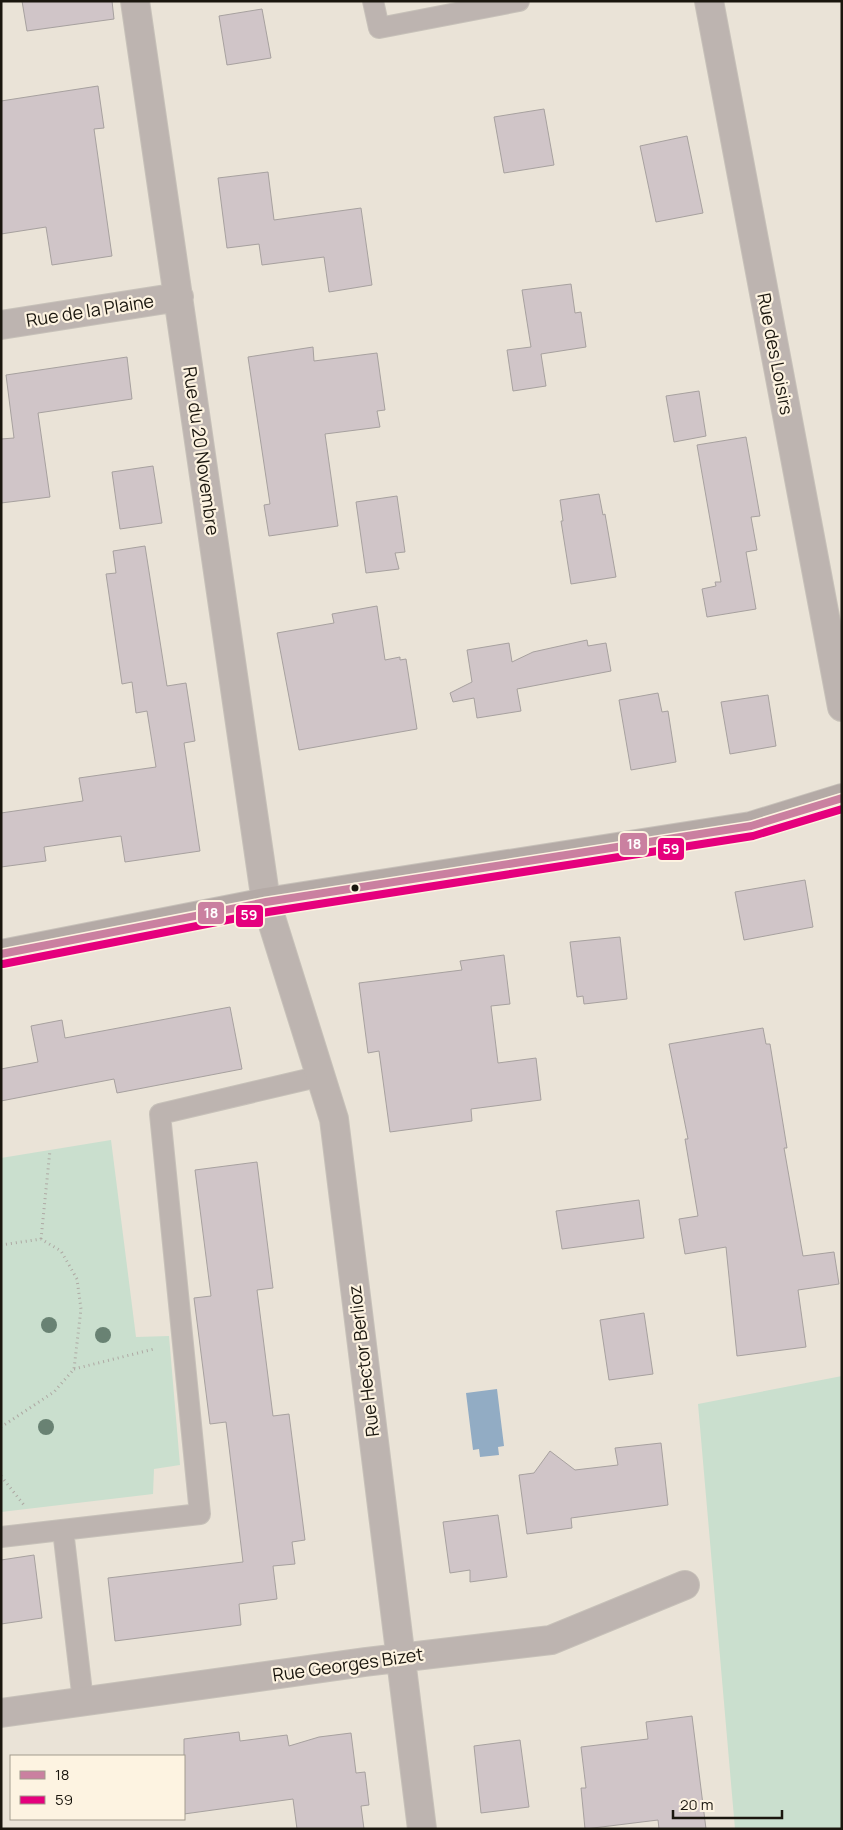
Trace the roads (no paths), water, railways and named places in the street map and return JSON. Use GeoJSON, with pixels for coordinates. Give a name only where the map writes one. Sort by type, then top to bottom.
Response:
{"type":"FeatureCollection","features":[{"type":"Feature","properties":{"kind":"main road"},"geometry":{"type":"LineString","coordinates":[[1,954],[266,902],[751,826],[842,798]]}},
{"type":"Feature","properties":{"kind":"street","name":"Rue du 20 Novembre"},"geometry":{"type":"LineString","coordinates":[[135,1],[266,902]]}},
{"type":"Feature","properties":{"kind":"street","name":"Rue des Loisirs"},"geometry":{"type":"LineString","coordinates":[[709,1],[842,708]]}},
{"type":"Feature","properties":{"kind":"street","name":"Rue de la Plaine"},"geometry":{"type":"LineString","coordinates":[[1,325],[179,297]]}},
{"type":"Feature","properties":{"kind":"street","name":"Rue Hector Berlioz"},"geometry":{"type":"LineString","coordinates":[[266,902],[334,1119],[399,1657],[422,1829]]}},
{"type":"Feature","properties":{"kind":"street","name":"Rue Georges Bizet"},"geometry":{"type":"LineString","coordinates":[[1,1713],[399,1657],[551,1640],[686,1585]]}},
{"type":"Feature","properties":{"kind":"lane"},"geometry":{"type":"LineString","coordinates":[[372,1],[378,28],[519,1]]}},
{"type":"Feature","properties":{"kind":"lane"},"geometry":{"type":"LineString","coordinates":[[1,1537],[200,1514],[176,1343],[160,1114],[321,1076]]}},
{"type":"Feature","properties":{"kind":"lane"},"geometry":{"type":"LineString","coordinates":[[63,1530],[83,1701]]}},
{"type":"Feature","properties":{"kind":"water"},"geometry":{"type":"Polygon","coordinates":[[[497,1389],[504,1446],[498,1447],[499,1455],[480,1457],[479,1449],[473,1450],[466,1393],[497,1389]]]}}]}
